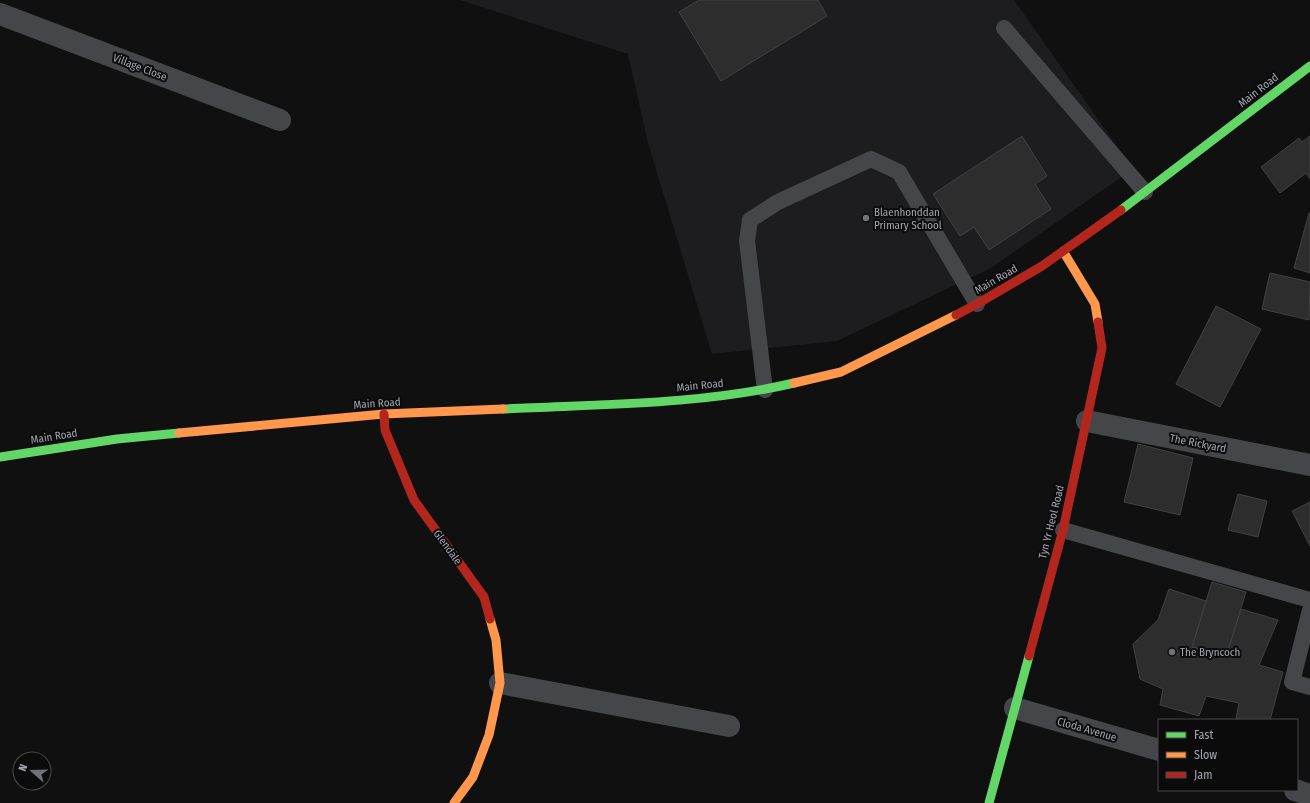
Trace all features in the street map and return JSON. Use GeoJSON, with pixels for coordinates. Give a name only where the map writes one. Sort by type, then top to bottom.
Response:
{"type":"FeatureCollection","features":[{"type":"Feature","properties":{"kind":"street","name":"Village Close"},"geometry":{"type":"LineString","coordinates":[[0,14],[280,120]]}},
{"type":"Feature","properties":{"kind":"street","name":"Main Road"},"geometry":{"type":"LineString","coordinates":[[0,457],[117,439],[384,414],[697,399],[764,390],[841,372],[977,304],[1042,266],[1145,192],[1310,66]]}},
{"type":"Feature","properties":{"kind":"street","name":"Tyn Yr Heol Road"},"geometry":{"type":"LineString","coordinates":[[989,803],[1063,530],[1102,348],[1095,304],[1063,251]]}},
{"type":"Feature","properties":{"kind":"street","name":"Glendale"},"geometry":{"type":"LineString","coordinates":[[384,414],[385,430],[414,500],[484,597],[496,640],[500,683],[489,735],[473,776],[454,803]]}},
{"type":"Feature","properties":{"kind":"street","name":"The Rickyard"},"geometry":{"type":"LineString","coordinates":[[1087,421],[1310,465]]}},
{"type":"Feature","properties":{"kind":"street"},"geometry":{"type":"LineString","coordinates":[[500,683],[729,726]]}},
{"type":"Feature","properties":{"kind":"street","name":"Cloda Avenue"},"geometry":{"type":"LineString","coordinates":[[1015,708],[1158,750]]}},
{"type":"Feature","properties":{"kind":"street"},"geometry":{"type":"LineString","coordinates":[[1298,791],[1310,795]]}},
{"type":"Feature","properties":{"kind":"lane"},"geometry":{"type":"LineString","coordinates":[[1004,28],[1145,192]]}},
{"type":"Feature","properties":{"kind":"lane"},"geometry":{"type":"LineString","coordinates":[[764,390],[747,241],[750,220],[778,202],[871,159],[899,172],[977,304]]}},
{"type":"Feature","properties":{"kind":"lane"},"geometry":{"type":"LineString","coordinates":[[1063,530],[1310,600]]}},
{"type":"Feature","properties":{"kind":"lane"},"geometry":{"type":"LineString","coordinates":[[1310,610],[1292,682],[1310,687]]}},
{"type":"Feature","properties":{"kind":"shaded area","name":"Blaenhonddan Primary School"},"geometry":{"type":"Polygon","coordinates":[[[460,0],[1014,0],[1133,169],[991,268],[837,341],[712,354],[648,143],[628,54],[460,0]]]}},
{"type":"Feature","properties":{"kind":"building"},"geometry":{"type":"Polygon","coordinates":[[[699,0],[818,0],[827,16],[721,81],[679,12],[699,0]]]}},
{"type":"Feature","properties":{"kind":"building"},"geometry":{"type":"Polygon","coordinates":[[[1022,136],[1047,176],[1035,184],[1051,209],[989,250],[974,227],[960,236],[933,194],[1022,136]]]}},
{"type":"Feature","properties":{"kind":"building"},"geometry":{"type":"Polygon","coordinates":[[[1310,136],[1310,179],[1306,173],[1280,193],[1261,167],[1299,138],[1302,142],[1310,136]]]}},
{"type":"Feature","properties":{"kind":"building"},"geometry":{"type":"Polygon","coordinates":[[[1310,213],[1310,273],[1294,268],[1310,213]]]}},
{"type":"Feature","properties":{"kind":"building"},"geometry":{"type":"Polygon","coordinates":[[[1270,273],[1310,282],[1309,320],[1262,309],[1270,273]]]}},
{"type":"Feature","properties":{"kind":"building"},"geometry":{"type":"Polygon","coordinates":[[[1216,306],[1261,329],[1220,407],[1176,384],[1216,306]]]}},
{"type":"Feature","properties":{"kind":"building"},"geometry":{"type":"Polygon","coordinates":[[[1138,444],[1193,458],[1180,515],[1124,502],[1138,444]]]}},
{"type":"Feature","properties":{"kind":"building"},"geometry":{"type":"Polygon","coordinates":[[[1238,494],[1267,501],[1258,537],[1228,530],[1238,494]]]}},
{"type":"Feature","properties":{"kind":"building"},"geometry":{"type":"Polygon","coordinates":[[[1310,502],[1310,546],[1292,511],[1310,502]]]}},
{"type":"Feature","properties":{"kind":"building"},"geometry":{"type":"Polygon","coordinates":[[[1212,582],[1246,592],[1226,657],[1192,647],[1212,582]]]}},
{"type":"Feature","properties":{"kind":"building","name":"The Bryncoch"},"geometry":{"type":"Polygon","coordinates":[[[1169,589],[1206,601],[1192,647],[1226,657],[1241,609],[1278,620],[1259,665],[1283,672],[1270,719],[1236,718],[1239,703],[1206,696],[1199,716],[1160,705],[1163,689],[1140,679],[1133,644],[1158,620],[1169,589]]]}},
{"type":"Feature","properties":{"kind":"traffic: fast"},"geometry":{"type":"LineString","coordinates":[[1121,210],[1310,66]]}},
{"type":"Feature","properties":{"kind":"traffic: fast"},"geometry":{"type":"LineString","coordinates":[[503,409],[686,400],[723,396],[794,383]]}},
{"type":"Feature","properties":{"kind":"traffic: fast"},"geometry":{"type":"LineString","coordinates":[[0,457],[117,439],[179,433]]}},
{"type":"Feature","properties":{"kind":"traffic: fast"},"geometry":{"type":"LineString","coordinates":[[989,803],[1029,656]]}},
{"type":"Feature","properties":{"kind":"traffic: slow"},"geometry":{"type":"LineString","coordinates":[[1063,251],[1095,304],[1098,322]]}},
{"type":"Feature","properties":{"kind":"traffic: slow"},"geometry":{"type":"LineString","coordinates":[[794,383],[841,372],[956,315]]}},
{"type":"Feature","properties":{"kind":"traffic: slow"},"geometry":{"type":"LineString","coordinates":[[179,433],[384,414],[503,409]]}},
{"type":"Feature","properties":{"kind":"traffic: slow"},"geometry":{"type":"LineString","coordinates":[[454,803],[473,777],[489,735],[500,683],[496,640],[490,619]]}},
{"type":"Feature","properties":{"kind":"traffic: jam"},"geometry":{"type":"LineString","coordinates":[[956,315],[1042,266],[1121,210]]}},
{"type":"Feature","properties":{"kind":"traffic: jam"},"geometry":{"type":"LineString","coordinates":[[1029,656],[1063,530],[1102,348],[1098,322]]}},
{"type":"Feature","properties":{"kind":"traffic: jam"},"geometry":{"type":"LineString","coordinates":[[384,414],[385,430],[414,500],[484,597],[490,619]]}},
{"type":"Feature","properties":{"kind":"place","name":"Blaenhonddan Primary School"},"geometry":{"type":"Point","coordinates":[866,218]}},
{"type":"Feature","properties":{"kind":"place","name":"The Bryncoch"},"geometry":{"type":"Point","coordinates":[1172,652]}}]}
